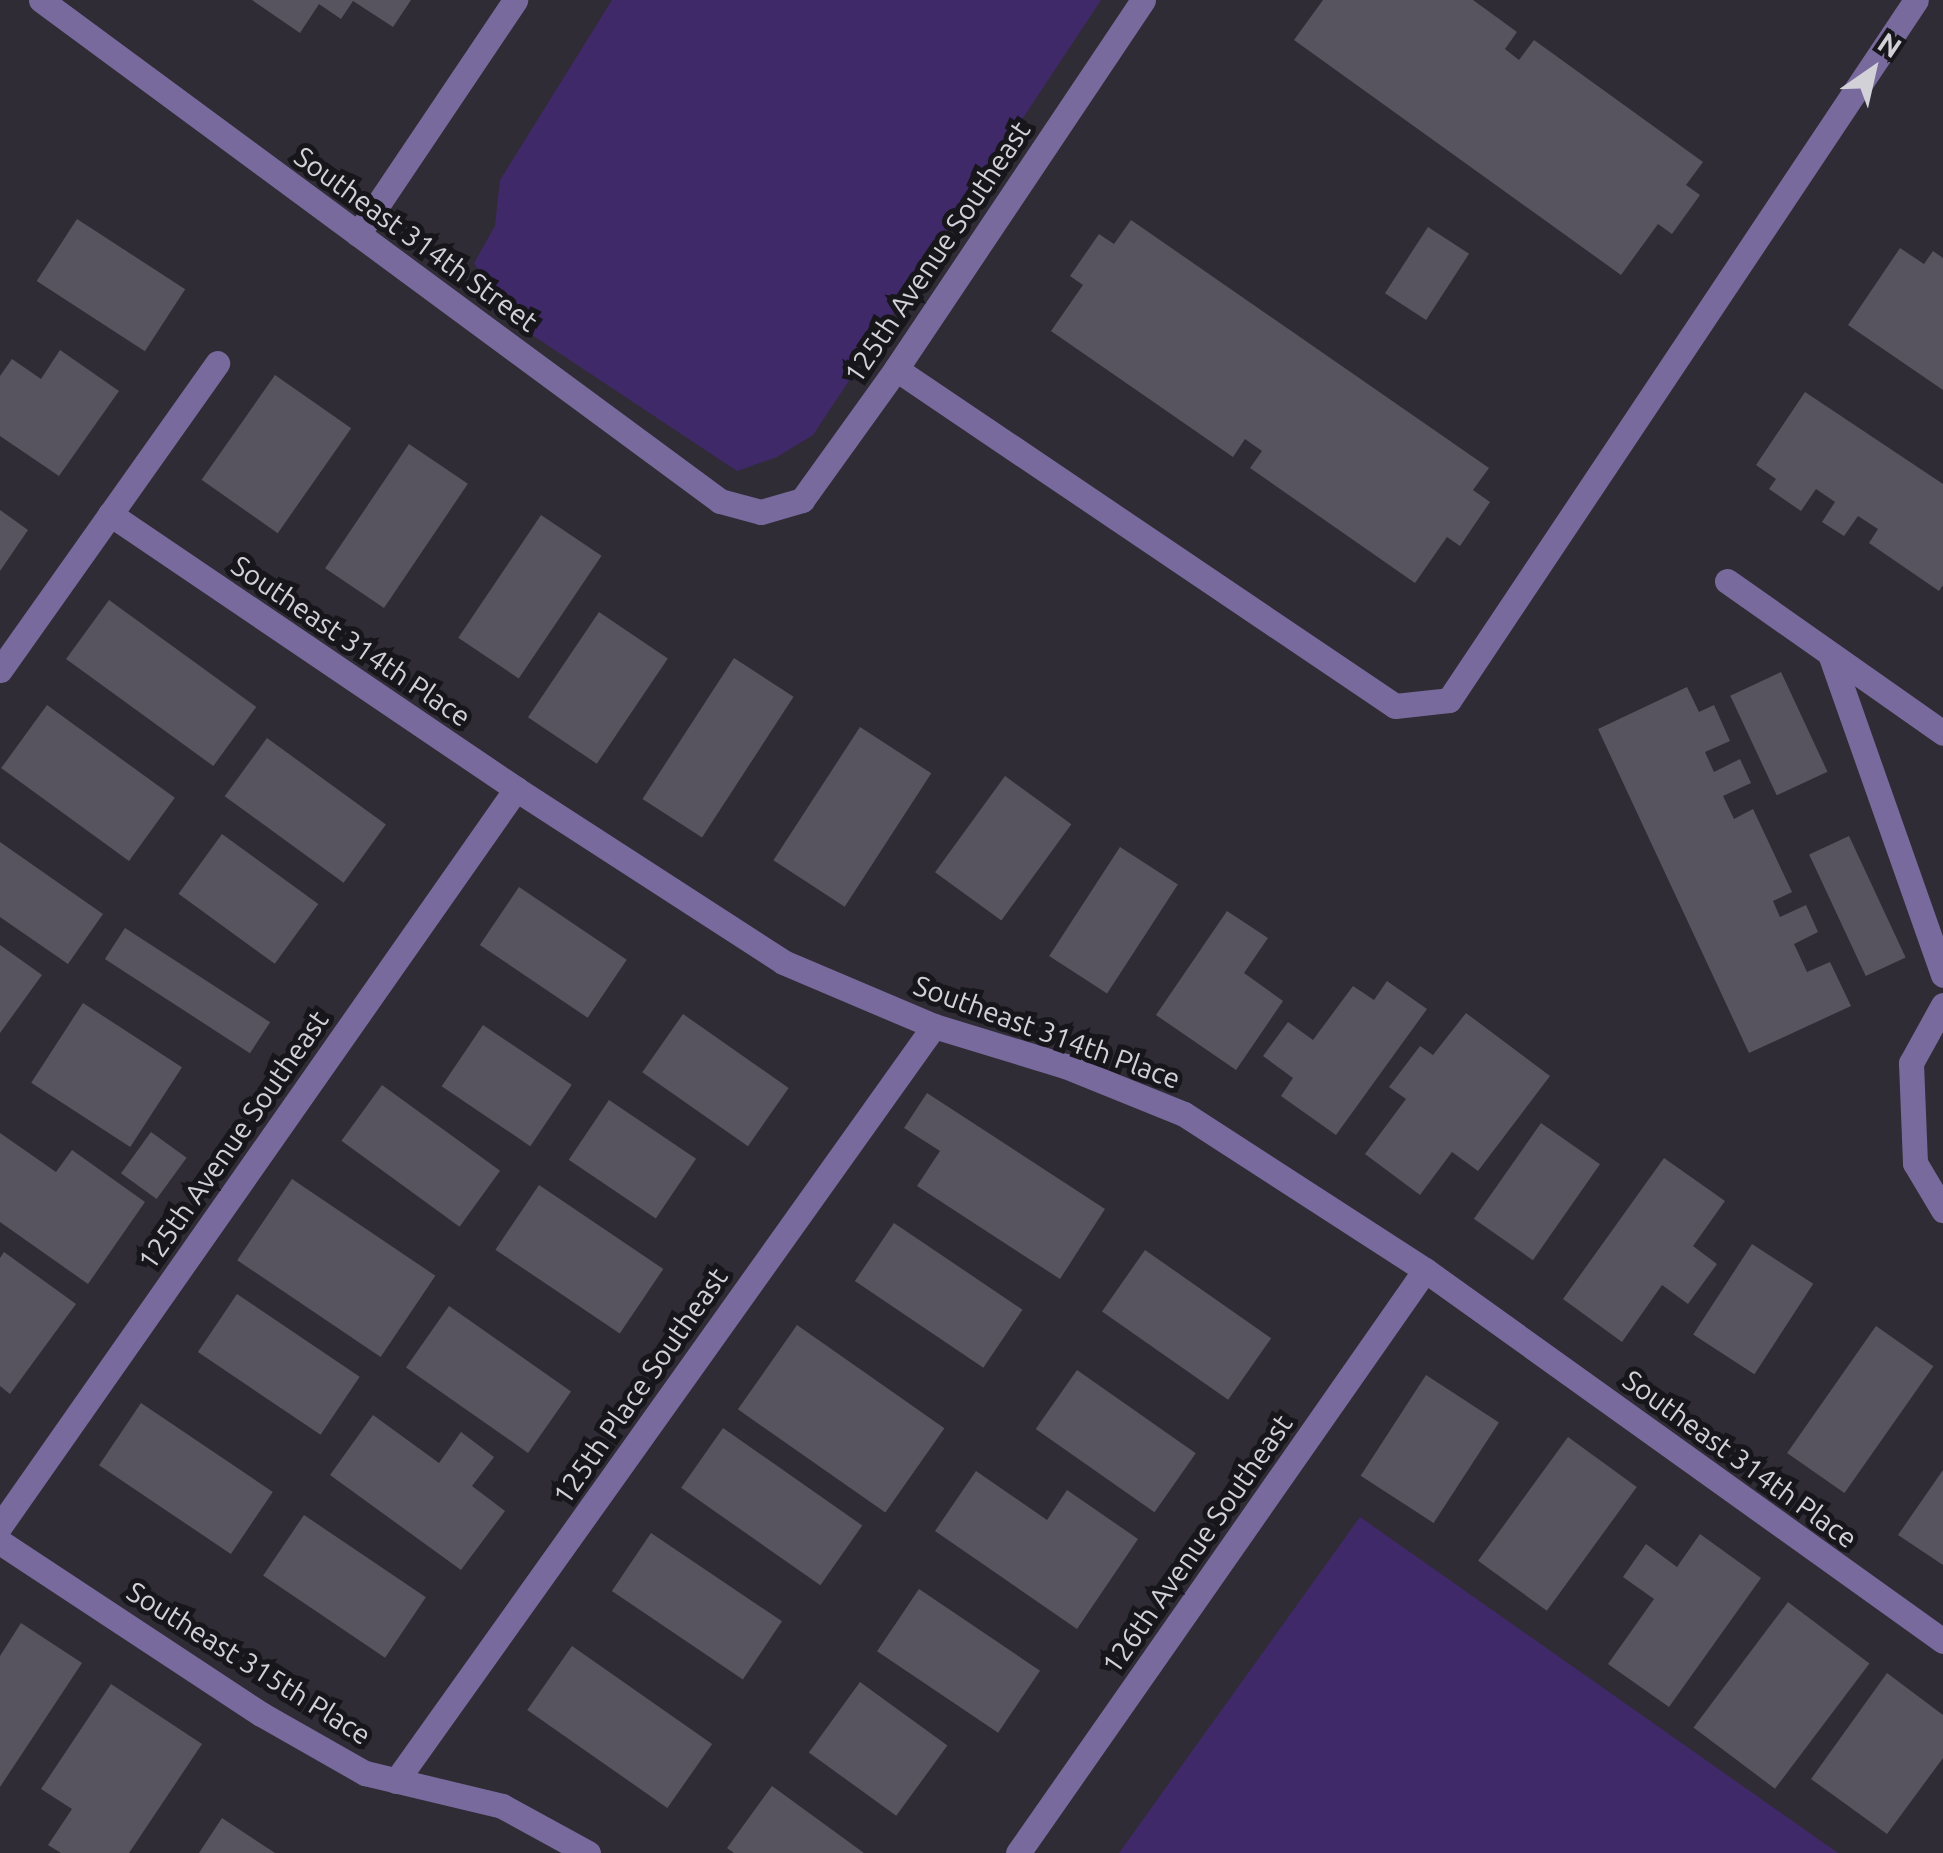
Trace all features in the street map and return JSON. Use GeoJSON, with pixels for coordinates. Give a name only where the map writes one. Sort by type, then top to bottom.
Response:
{"type":"FeatureCollection","features":[{"type":"Feature","properties":{"kind":"street","name":"Southeast 314th Street"},"geometry":{"type":"LineString","coordinates":[[42,0],[720,502],[761,512]]}},
{"type":"Feature","properties":{"kind":"street"},"geometry":{"type":"LineString","coordinates":[[358,234],[515,0]]}},
{"type":"Feature","properties":{"kind":"street","name":"125th Avenue Southeast"},"geometry":{"type":"LineString","coordinates":[[761,512],[802,500],[896,369],[1143,0]]}},
{"type":"Feature","properties":{"kind":"street"},"geometry":{"type":"LineString","coordinates":[[896,369],[1395,706],[1449,700],[1916,0]]}},
{"type":"Feature","properties":{"kind":"street"},"geometry":{"type":"LineString","coordinates":[[0,670],[217,363]]}},
{"type":"Feature","properties":{"kind":"street","name":"Southeast 314th Place"},"geometry":{"type":"LineString","coordinates":[[110,514],[516,789],[783,962],[934,1026],[1065,1066],[1184,1114],[1425,1270],[1943,1640]]}},
{"type":"Feature","properties":{"kind":"street"},"geometry":{"type":"LineString","coordinates":[[1728,581],[1943,733]]}},
{"type":"Feature","properties":{"kind":"street"},"geometry":{"type":"LineString","coordinates":[[1830,654],[1943,974]]}},
{"type":"Feature","properties":{"kind":"street","name":"125th Avenue Southeast"},"geometry":{"type":"LineString","coordinates":[[0,1526],[516,789]]}},
{"type":"Feature","properties":{"kind":"street"},"geometry":{"type":"LineString","coordinates":[[1943,1005],[1912,1063],[1915,1163],[1943,1210]]}},
{"type":"Feature","properties":{"kind":"street","name":"125th Place Southeast"},"geometry":{"type":"LineString","coordinates":[[396,1782],[934,1026]]}},
{"type":"Feature","properties":{"kind":"street","name":"126th Avenue Southeast"},"geometry":{"type":"LineString","coordinates":[[1018,1853],[1425,1270]]}},
{"type":"Feature","properties":{"kind":"street","name":"Southeast 315th Place"},"geometry":{"type":"LineString","coordinates":[[0,1542],[261,1714],[365,1773],[502,1806],[588,1853]]}},
{"type":"Feature","properties":{"kind":"shaded area"},"geometry":{"type":"Polygon","coordinates":[[[612,0],[1101,0],[813,435],[777,457],[737,471],[514,323],[474,263],[495,226],[500,180],[612,0]]]}},
{"type":"Feature","properties":{"kind":"shaded area"},"geometry":{"type":"Polygon","coordinates":[[[1360,1517],[1838,1853],[1119,1853],[1360,1517]]]}},
{"type":"Feature","properties":{"kind":"building"},"geometry":{"type":"Polygon","coordinates":[[[252,0],[411,0],[393,27],[353,1],[341,19],[319,4],[300,33],[252,0]]]}},
{"type":"Feature","properties":{"kind":"building"},"geometry":{"type":"Polygon","coordinates":[[[1323,0],[1473,0],[1517,32],[1505,49],[1519,60],[1534,40],[1703,162],[1686,185],[1700,195],[1672,234],[1658,224],[1621,275],[1294,40],[1323,0]]]}},
{"type":"Feature","properties":{"kind":"building"},"geometry":{"type":"Polygon","coordinates":[[[77,219],[185,289],[145,351],[37,281],[77,219]]]}},
{"type":"Feature","properties":{"kind":"building"},"geometry":{"type":"Polygon","coordinates":[[[1131,220],[1489,468],[1473,490],[1490,502],[1460,546],[1447,537],[1415,583],[1250,468],[1262,451],[1245,439],[1233,457],[1051,331],[1083,285],[1070,276],[1099,234],[1114,244],[1131,220]]]}},
{"type":"Feature","properties":{"kind":"building"},"geometry":{"type":"Polygon","coordinates":[[[1428,227],[1469,254],[1426,320],[1385,293],[1428,227]]]}},
{"type":"Feature","properties":{"kind":"building"},"geometry":{"type":"Polygon","coordinates":[[[1900,248],[1924,264],[1933,251],[1943,258],[1943,390],[1848,325],[1900,248]]]}},
{"type":"Feature","properties":{"kind":"building"},"geometry":{"type":"Polygon","coordinates":[[[60,350],[119,391],[59,476],[0,436],[0,376],[12,359],[41,379],[60,350]]]}},
{"type":"Feature","properties":{"kind":"building"},"geometry":{"type":"Polygon","coordinates":[[[275,375],[351,428],[278,533],[202,480],[275,375]]]}},
{"type":"Feature","properties":{"kind":"building"},"geometry":{"type":"Polygon","coordinates":[[[1805,392],[1943,484],[1943,585],[1939,591],[1869,543],[1878,529],[1858,516],[1844,536],[1822,522],[1835,502],[1816,489],[1801,511],[1769,489],[1776,479],[1756,465],[1805,392]]]}},
{"type":"Feature","properties":{"kind":"building"},"geometry":{"type":"Polygon","coordinates":[[[409,444],[468,484],[384,608],[325,568],[409,444]]]}},
{"type":"Feature","properties":{"kind":"building"},"geometry":{"type":"Polygon","coordinates":[[[0,510],[28,530],[0,571],[0,510]]]}},
{"type":"Feature","properties":{"kind":"building"},"geometry":{"type":"Polygon","coordinates":[[[541,515],[602,556],[519,679],[458,638],[541,515]]]}},
{"type":"Feature","properties":{"kind":"building"},"geometry":{"type":"Polygon","coordinates":[[[109,600],[256,707],[213,766],[66,659],[109,600]]]}},
{"type":"Feature","properties":{"kind":"building"},"geometry":{"type":"Polygon","coordinates":[[[599,612],[668,658],[597,764],[528,717],[599,612]]]}},
{"type":"Feature","properties":{"kind":"building"},"geometry":{"type":"Polygon","coordinates":[[[734,658],[794,697],[702,838],[643,799],[734,658]]]}},
{"type":"Feature","properties":{"kind":"building"},"geometry":{"type":"Polygon","coordinates":[[[1781,672],[1827,772],[1777,795],[1730,696],[1781,672]]]}},
{"type":"Feature","properties":{"kind":"building"},"geometry":{"type":"Polygon","coordinates":[[[1687,687],[1699,712],[1714,705],[1730,741],[1705,752],[1714,772],[1740,759],[1751,783],[1723,796],[1734,819],[1753,809],[1792,892],[1773,901],[1780,917],[1806,905],[1818,932],[1794,944],[1807,972],[1830,962],[1851,1006],[1749,1053],[1598,729],[1687,687]]]}},
{"type":"Feature","properties":{"kind":"building"},"geometry":{"type":"Polygon","coordinates":[[[47,705],[175,798],[129,861],[1,768],[47,705]]]}},
{"type":"Feature","properties":{"kind":"building"},"geometry":{"type":"Polygon","coordinates":[[[860,727],[931,773],[845,907],[773,860],[860,727]]]}},
{"type":"Feature","properties":{"kind":"building"},"geometry":{"type":"Polygon","coordinates":[[[267,738],[386,824],[344,883],[225,796],[267,738]]]}},
{"type":"Feature","properties":{"kind":"building"},"geometry":{"type":"Polygon","coordinates":[[[1005,776],[1071,824],[1001,920],[935,872],[1005,776]]]}},
{"type":"Feature","properties":{"kind":"building"},"geometry":{"type":"Polygon","coordinates":[[[222,834],[318,904],[275,964],[179,894],[222,834]]]}},
{"type":"Feature","properties":{"kind":"building"},"geometry":{"type":"Polygon","coordinates":[[[1849,836],[1906,957],[1866,976],[1809,855],[1849,836]]]}},
{"type":"Feature","properties":{"kind":"building"},"geometry":{"type":"Polygon","coordinates":[[[0,842],[103,914],[68,964],[0,917],[0,842]]]}},
{"type":"Feature","properties":{"kind":"building"},"geometry":{"type":"Polygon","coordinates":[[[1120,847],[1178,885],[1107,994],[1049,956],[1120,847]]]}},
{"type":"Feature","properties":{"kind":"building"},"geometry":{"type":"Polygon","coordinates":[[[519,887],[627,960],[588,1018],[480,945],[519,887]]]}},
{"type":"Feature","properties":{"kind":"building"},"geometry":{"type":"Polygon","coordinates":[[[1227,911],[1268,938],[1244,973],[1283,1001],[1236,1070],[1156,1015],[1227,911]]]}},
{"type":"Feature","properties":{"kind":"building"},"geometry":{"type":"Polygon","coordinates":[[[125,928],[270,1022],[250,1053],[105,959],[125,928]]]}},
{"type":"Feature","properties":{"kind":"building"},"geometry":{"type":"Polygon","coordinates":[[[0,945],[42,975],[0,1033],[0,945]]]}},
{"type":"Feature","properties":{"kind":"building"},"geometry":{"type":"Polygon","coordinates":[[[1387,981],[1427,1009],[1336,1135],[1281,1096],[1293,1078],[1263,1056],[1288,1022],[1313,1040],[1353,986],[1374,1000],[1387,981]]]}},
{"type":"Feature","properties":{"kind":"building"},"geometry":{"type":"Polygon","coordinates":[[[83,1003],[182,1067],[130,1147],[31,1083],[83,1003]]]}},
{"type":"Feature","properties":{"kind":"building"},"geometry":{"type":"Polygon","coordinates":[[[1466,1013],[1550,1076],[1478,1171],[1452,1152],[1420,1195],[1365,1154],[1406,1099],[1389,1087],[1420,1046],[1433,1055],[1466,1013]]]}},
{"type":"Feature","properties":{"kind":"building"},"geometry":{"type":"Polygon","coordinates":[[[683,1014],[789,1088],[748,1146],[642,1072],[683,1014]]]}},
{"type":"Feature","properties":{"kind":"building"},"geometry":{"type":"Polygon","coordinates":[[[483,1025],[572,1085],[530,1146],[442,1086],[483,1025]]]}},
{"type":"Feature","properties":{"kind":"building"},"geometry":{"type":"Polygon","coordinates":[[[382,1085],[500,1171],[460,1227],[341,1141],[382,1085]]]}},
{"type":"Feature","properties":{"kind":"building"},"geometry":{"type":"Polygon","coordinates":[[[927,1093],[1105,1209],[1060,1279],[917,1186],[940,1151],[904,1128],[927,1093]]]}},
{"type":"Feature","properties":{"kind":"building"},"geometry":{"type":"Polygon","coordinates":[[[609,1100],[696,1159],[656,1218],[569,1160],[609,1100]]]}},
{"type":"Feature","properties":{"kind":"building"},"geometry":{"type":"Polygon","coordinates":[[[1541,1123],[1600,1164],[1533,1260],[1474,1219],[1541,1123]]]}},
{"type":"Feature","properties":{"kind":"building"},"geometry":{"type":"Polygon","coordinates":[[[151,1132],[187,1158],[157,1199],[121,1173],[151,1132]]]}},
{"type":"Feature","properties":{"kind":"building"},"geometry":{"type":"Polygon","coordinates":[[[0,1133],[56,1172],[72,1150],[145,1202],[88,1284],[0,1222],[0,1133]]]}},
{"type":"Feature","properties":{"kind":"building"},"geometry":{"type":"Polygon","coordinates":[[[1664,1158],[1725,1201],[1693,1246],[1717,1264],[1688,1304],[1662,1285],[1622,1342],[1563,1299],[1664,1158]]]}},
{"type":"Feature","properties":{"kind":"building"},"geometry":{"type":"Polygon","coordinates":[[[292,1179],[435,1276],[381,1357],[237,1260],[292,1179]]]}},
{"type":"Feature","properties":{"kind":"building"},"geometry":{"type":"Polygon","coordinates":[[[539,1185],[663,1269],[620,1334],[495,1250],[539,1185]]]}},
{"type":"Feature","properties":{"kind":"building"},"geometry":{"type":"Polygon","coordinates":[[[894,1223],[1023,1310],[983,1368],[855,1281],[894,1223]]]}},
{"type":"Feature","properties":{"kind":"building"},"geometry":{"type":"Polygon","coordinates":[[[1752,1244],[1813,1284],[1754,1374],[1693,1335],[1752,1244]]]}},
{"type":"Feature","properties":{"kind":"building"},"geometry":{"type":"Polygon","coordinates":[[[1145,1250],[1271,1338],[1228,1400],[1102,1311],[1145,1250]]]}},
{"type":"Feature","properties":{"kind":"building"},"geometry":{"type":"Polygon","coordinates":[[[4,1252],[76,1304],[10,1394],[0,1386],[0,1258],[4,1252]]]}},
{"type":"Feature","properties":{"kind":"building"},"geometry":{"type":"Polygon","coordinates":[[[237,1294],[360,1377],[321,1435],[198,1352],[237,1294]]]}},
{"type":"Feature","properties":{"kind":"building"},"geometry":{"type":"Polygon","coordinates":[[[449,1306],[571,1391],[528,1453],[406,1367],[449,1306]]]}},
{"type":"Feature","properties":{"kind":"building"},"geometry":{"type":"Polygon","coordinates":[[[797,1325],[944,1428],[885,1513],[738,1409],[797,1325]]]}},
{"type":"Feature","properties":{"kind":"building"},"geometry":{"type":"Polygon","coordinates":[[[1876,1326],[1933,1366],[1844,1493],[1787,1453],[1876,1326]]]}},
{"type":"Feature","properties":{"kind":"building"},"geometry":{"type":"Polygon","coordinates":[[[1077,1370],[1196,1453],[1154,1512],[1036,1429],[1077,1370]]]}},
{"type":"Feature","properties":{"kind":"building"},"geometry":{"type":"Polygon","coordinates":[[[1426,1375],[1499,1422],[1434,1523],[1361,1476],[1426,1375]]]}},
{"type":"Feature","properties":{"kind":"building"},"geometry":{"type":"Polygon","coordinates":[[[141,1403],[273,1492],[231,1554],[99,1465],[141,1403]]]}},
{"type":"Feature","properties":{"kind":"building"},"geometry":{"type":"Polygon","coordinates":[[[373,1415],[439,1463],[461,1432],[494,1457],[472,1486],[505,1511],[461,1570],[330,1475],[373,1415]]]}},
{"type":"Feature","properties":{"kind":"building"},"geometry":{"type":"Polygon","coordinates":[[[723,1428],[862,1526],[820,1585],[681,1488],[723,1428]]]}},
{"type":"Feature","properties":{"kind":"building"},"geometry":{"type":"Polygon","coordinates":[[[1568,1437],[1637,1487],[1547,1611],[1478,1561],[1568,1437]]]}},
{"type":"Feature","properties":{"kind":"building"},"geometry":{"type":"Polygon","coordinates":[[[1943,1470],[1943,1565],[1898,1535],[1943,1470]]]}},
{"type":"Feature","properties":{"kind":"building"},"geometry":{"type":"Polygon","coordinates":[[[976,1471],[1047,1520],[1067,1490],[1138,1539],[1077,1629],[935,1531],[976,1471]]]}},
{"type":"Feature","properties":{"kind":"building"},"geometry":{"type":"Polygon","coordinates":[[[304,1515],[426,1597],[385,1658],[263,1576],[304,1515]]]}},
{"type":"Feature","properties":{"kind":"building"},"geometry":{"type":"Polygon","coordinates":[[[651,1533],[782,1621],[743,1679],[612,1591],[651,1533]]]}},
{"type":"Feature","properties":{"kind":"building"},"geometry":{"type":"Polygon","coordinates":[[[1700,1534],[1761,1578],[1669,1707],[1608,1664],[1654,1599],[1623,1577],[1646,1544],[1677,1567],[1700,1534]]]}},
{"type":"Feature","properties":{"kind":"building"},"geometry":{"type":"Polygon","coordinates":[[[919,1589],[1040,1671],[998,1733],[877,1651],[919,1589]]]}},
{"type":"Feature","properties":{"kind":"building"},"geometry":{"type":"Polygon","coordinates":[[[1788,1602],[1869,1663],[1775,1789],[1694,1727],[1788,1602]]]}},
{"type":"Feature","properties":{"kind":"building"},"geometry":{"type":"Polygon","coordinates":[[[21,1623],[82,1663],[0,1787],[0,1656],[21,1623]]]}},
{"type":"Feature","properties":{"kind":"building"},"geometry":{"type":"Polygon","coordinates":[[[572,1646],[712,1744],[667,1808],[527,1710],[572,1646]]]}},
{"type":"Feature","properties":{"kind":"building"},"geometry":{"type":"Polygon","coordinates":[[[1887,1673],[1943,1715],[1943,1758],[1887,1834],[1811,1779],[1887,1673]]]}},
{"type":"Feature","properties":{"kind":"building"},"geometry":{"type":"Polygon","coordinates":[[[860,1682],[947,1745],[896,1816],[809,1752],[860,1682]]]}},
{"type":"Feature","properties":{"kind":"building"},"geometry":{"type":"Polygon","coordinates":[[[111,1684],[202,1744],[129,1853],[61,1853],[48,1845],[72,1809],[41,1789],[111,1684]]]}},
{"type":"Feature","properties":{"kind":"building"},"geometry":{"type":"Polygon","coordinates":[[[772,1786],[864,1853],[734,1853],[727,1848],[772,1786]]]}},
{"type":"Feature","properties":{"kind":"building"},"geometry":{"type":"Polygon","coordinates":[[[222,1818],[275,1853],[199,1853],[222,1818]]]}}]}
